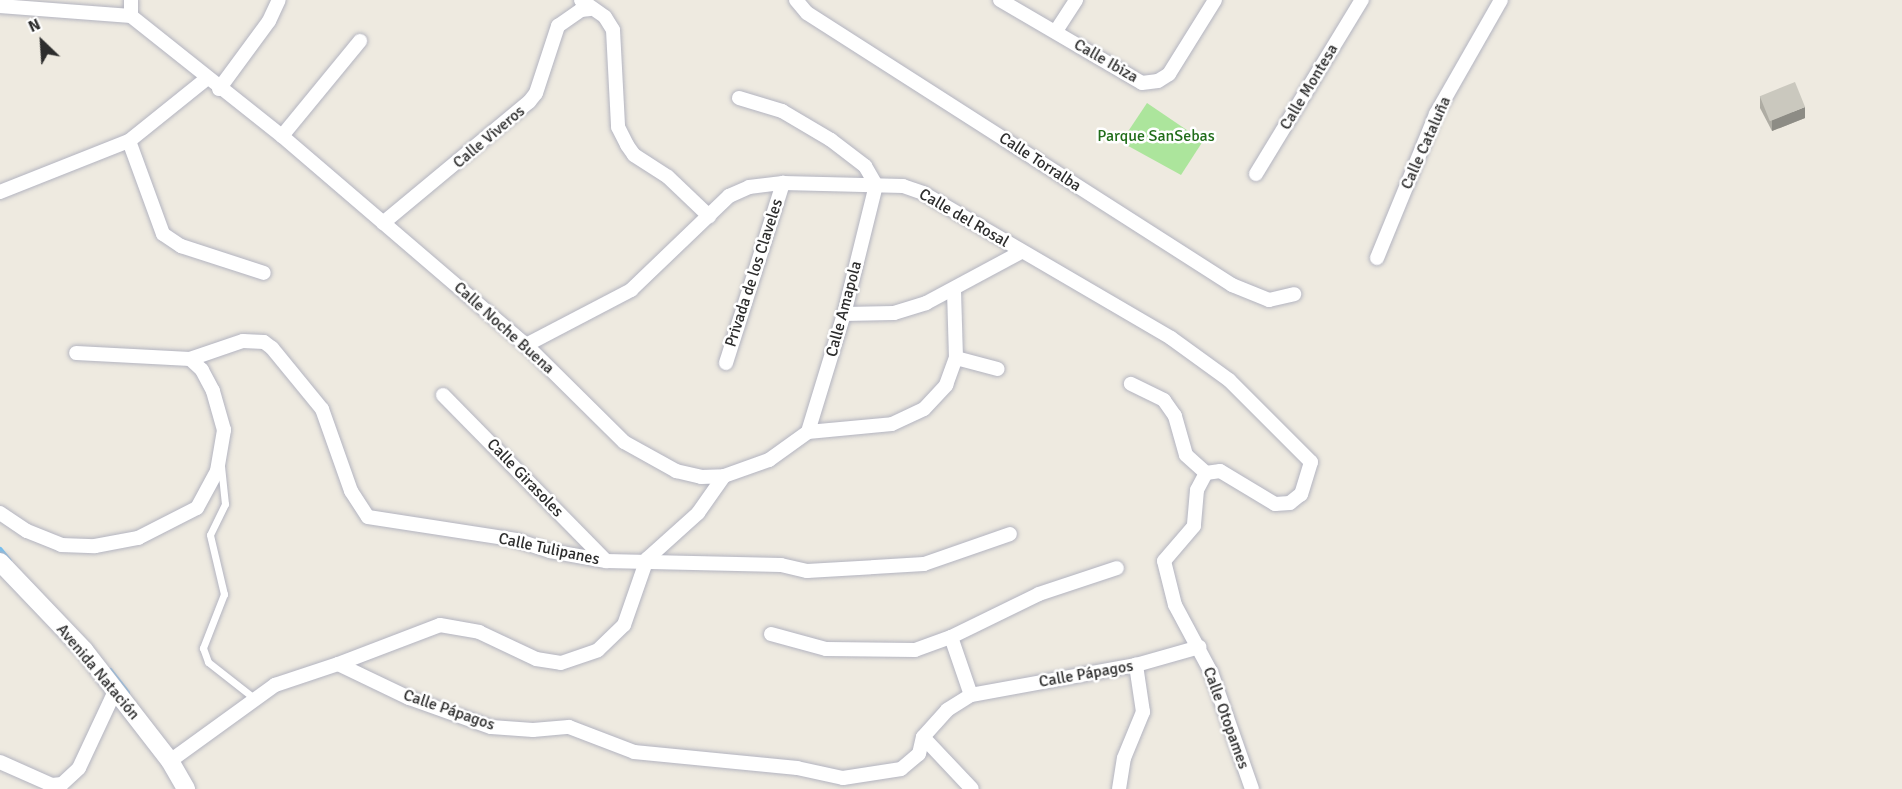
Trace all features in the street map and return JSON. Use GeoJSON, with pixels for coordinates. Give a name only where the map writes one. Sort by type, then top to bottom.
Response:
{"type":"FeatureCollection","features":[{"type":"Feature","properties":{"kind":"street"},"geometry":{"type":"LineString","coordinates":[[0,6],[131,15],[131,0]]}},
{"type":"Feature","properties":{"kind":"street"},"geometry":{"type":"LineString","coordinates":[[219,89],[269,21],[279,0]]}},
{"type":"Feature","properties":{"kind":"street","name":"Calle Torralba"},"geometry":{"type":"LineString","coordinates":[[796,0],[807,13],[1232,285],[1269,300],[1294,294]]}},
{"type":"Feature","properties":{"kind":"street","name":"Calle Ibiza"},"geometry":{"type":"LineString","coordinates":[[1000,0],[1142,83],[1153,82],[1169,74],[1215,0]]}},
{"type":"Feature","properties":{"kind":"street"},"geometry":{"type":"LineString","coordinates":[[1056,31],[1076,0]]}},
{"type":"Feature","properties":{"kind":"street","name":"Calle Montesa"},"geometry":{"type":"LineString","coordinates":[[1256,174],[1362,0]]}},
{"type":"Feature","properties":{"kind":"street","name":"Calle Cataluña"},"geometry":{"type":"LineString","coordinates":[[1377,258],[1436,114],[1501,0]]}},
{"type":"Feature","properties":{"kind":"street"},"geometry":{"type":"LineString","coordinates":[[586,4],[606,17],[613,30],[618,127],[627,144],[634,155],[668,177],[708,216]]}},
{"type":"Feature","properties":{"kind":"street","name":"Calle Viveros"},"geometry":{"type":"LineString","coordinates":[[383,223],[529,102],[536,93],[558,26],[586,4]]}},
{"type":"Feature","properties":{"kind":"street","name":"Calle Noche Buena"},"geometry":{"type":"LineString","coordinates":[[131,15],[206,79],[282,136],[526,345],[624,442],[676,471],[701,477],[724,476],[769,460],[808,432]]}},
{"type":"Feature","properties":{"kind":"street"},"geometry":{"type":"LineString","coordinates":[[282,136],[360,41]]}},
{"type":"Feature","properties":{"kind":"street"},"geometry":{"type":"LineString","coordinates":[[0,192],[129,141],[206,79]]}},
{"type":"Feature","properties":{"kind":"street"},"geometry":{"type":"LineString","coordinates":[[739,98],[782,111],[831,140],[865,166],[876,185]]}},
{"type":"Feature","properties":{"kind":"street"},"geometry":{"type":"LineString","coordinates":[[129,141],[163,234],[181,246],[264,273]]}},
{"type":"Feature","properties":{"kind":"street","name":"Calle del Rosal"},"geometry":{"type":"LineString","coordinates":[[526,345],[631,290],[729,196],[749,186],[783,183],[903,186],[923,193],[1172,338],[1229,380],[1311,462],[1300,494],[1290,503],[1275,504],[1220,471],[1206,473]]}},
{"type":"Feature","properties":{"kind":"street","name":"Privada de los Claveles"},"geometry":{"type":"LineString","coordinates":[[726,363],[783,183]]}},
{"type":"Feature","properties":{"kind":"street","name":"Calle Amapola"},"geometry":{"type":"LineString","coordinates":[[808,432],[844,314],[876,185]]}},
{"type":"Feature","properties":{"kind":"street"},"geometry":{"type":"LineString","coordinates":[[844,314],[894,313],[954,291],[1021,252]]}},
{"type":"Feature","properties":{"kind":"street"},"geometry":{"type":"LineString","coordinates":[[808,432],[892,424],[924,409],[945,385],[956,358],[954,291]]}},
{"type":"Feature","properties":{"kind":"street","name":"Calle Tulipanes"},"geometry":{"type":"LineString","coordinates":[[76,353],[190,359],[243,342],[264,342],[272,348],[322,409],[351,491],[368,517],[516,540],[550,551],[606,561],[647,559],[781,565],[807,571],[924,564],[1010,534]]}},
{"type":"Feature","properties":{"kind":"street"},"geometry":{"type":"LineString","coordinates":[[956,358],[998,369]]}},
{"type":"Feature","properties":{"kind":"street"},"geometry":{"type":"LineString","coordinates":[[0,513],[27,531],[61,545],[95,546],[138,538],[196,508],[221,463],[224,430],[213,391],[202,370],[190,359]]}},
{"type":"Feature","properties":{"kind":"street"},"geometry":{"type":"LineString","coordinates":[[1131,384],[1164,400],[1175,416],[1186,455],[1206,473]]}},
{"type":"Feature","properties":{"kind":"street","name":"Calle Girasoles"},"geometry":{"type":"LineString","coordinates":[[443,395],[606,561]]}},
{"type":"Feature","properties":{"kind":"street","name":"Calle Otopames"},"geometry":{"type":"LineString","coordinates":[[1206,473],[1197,490],[1194,526],[1164,561],[1175,605],[1199,647],[1252,789]]}},
{"type":"Feature","properties":{"kind":"street"},"geometry":{"type":"LineString","coordinates":[[170,761],[285,680],[338,664],[422,629],[452,625],[479,632],[536,659],[561,663],[598,650],[624,625],[647,559],[698,513],[724,476]]}},
{"type":"Feature","properties":{"kind":"street","name":"Avenida Natación"},"geometry":{"type":"LineString","coordinates":[[0,562],[84,650],[170,761],[186,789]]}},
{"type":"Feature","properties":{"kind":"street"},"geometry":{"type":"LineString","coordinates":[[771,634],[801,644],[855,652],[915,650],[951,637],[1039,594],[1117,568]]}},
{"type":"Feature","properties":{"kind":"street"},"geometry":{"type":"LineString","coordinates":[[951,637],[971,695]]}},
{"type":"Feature","properties":{"kind":"street","name":"Calle Pápagos"},"geometry":{"type":"LineString","coordinates":[[338,664],[409,698],[491,727],[533,730],[569,727],[620,748],[654,755],[797,768],[843,778],[901,769],[919,754],[923,737],[954,703],[971,695],[1136,665],[1199,647]]}},
{"type":"Feature","properties":{"kind":"street"},"geometry":{"type":"LineString","coordinates":[[1119,789],[1124,758],[1143,712],[1136,665]]}},
{"type":"Feature","properties":{"kind":"street"},"geometry":{"type":"LineString","coordinates":[[0,762],[52,785],[62,784],[79,768],[115,691]]}},
{"type":"Feature","properties":{"kind":"street"},"geometry":{"type":"LineString","coordinates":[[923,737],[972,789]]}},
{"type":"Feature","properties":{"kind":"lane"},"geometry":{"type":"LineString","coordinates":[[221,463],[225,504],[210,535],[224,594],[202,648],[208,662],[255,699]]}},
{"type":"Feature","properties":{"kind":"green space","name":"Parque SanSebas"},"geometry":{"type":"Polygon","coordinates":[[[1147,103],[1203,141],[1181,175],[1121,142],[1147,103]]]}},
{"type":"Feature","properties":{"kind":"building"},"geometry":{"type":"Polygon","coordinates":[[[1795,82],[1805,107],[1770,121],[1760,96],[1795,82]]]}},
{"type":"Feature","properties":{"kind":"waterway"},"geometry":{"type":"LineString","coordinates":[[0,549],[9,560]]}},
{"type":"Feature","properties":{"kind":"waterway"},"geometry":{"type":"LineString","coordinates":[[110,670],[127,692]]}}]}
